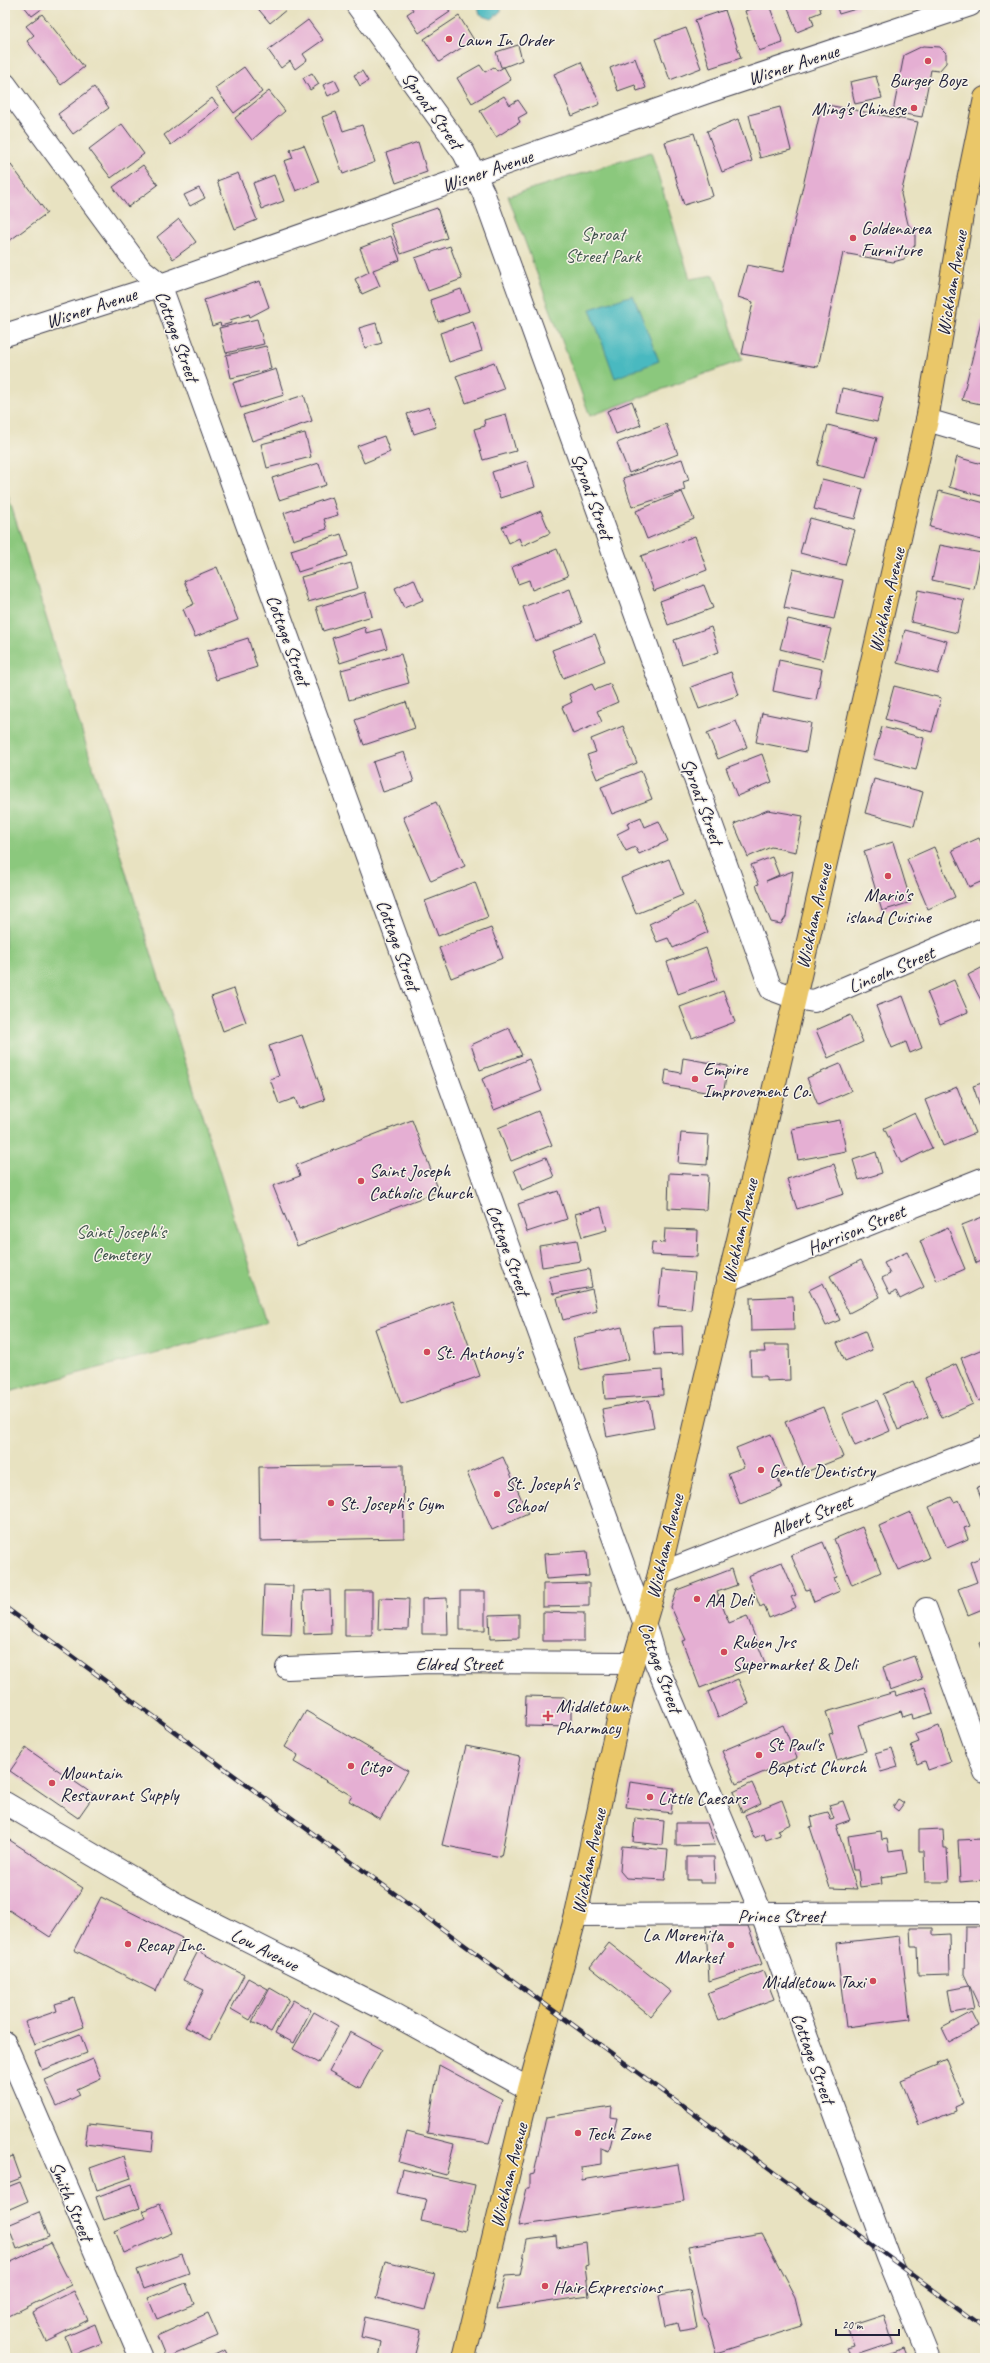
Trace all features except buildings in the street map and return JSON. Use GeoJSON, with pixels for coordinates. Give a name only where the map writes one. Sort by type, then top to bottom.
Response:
{"type":"FeatureCollection","features":[{"type":"Feature","properties":{"kind":"main road","name":"Wickham Avenue"},"geometry":{"type":"LineString","coordinates":[[464,2358],[529,2089],[576,1915],[632,1663],[659,1574],[795,998],[927,420],[967,186],[985,98]]}},
{"type":"Feature","properties":{"kind":"street","name":"Sproat Street"},"geometry":{"type":"LineString","coordinates":[[357,5],[464,153],[475,175],[770,989],[795,998]]}},
{"type":"Feature","properties":{"kind":"street","name":"Wisner Avenue"},"geometry":{"type":"LineString","coordinates":[[5,335],[160,284],[475,175],[708,92],[970,5]]}},
{"type":"Feature","properties":{"kind":"street","name":"Cottage Street"},"geometry":{"type":"LineString","coordinates":[[5,84],[140,268],[160,284],[644,1622],[656,1663],[762,1915],[885,2249],[929,2358]]}},
{"type":"Feature","properties":{"kind":"street"},"geometry":{"type":"LineString","coordinates":[[927,420],[985,437]]}},
{"type":"Feature","properties":{"kind":"street","name":"Lincoln Street"},"geometry":{"type":"LineString","coordinates":[[795,998],[814,1001],[985,928]]}},
{"type":"Feature","properties":{"kind":"street","name":"Harrison Street"},"geometry":{"type":"LineString","coordinates":[[728,1280],[985,1178]]}},
{"type":"Feature","properties":{"kind":"street","name":"Albert Street"},"geometry":{"type":"LineString","coordinates":[[659,1574],[985,1447]]}},
{"type":"Feature","properties":{"kind":"street"},"geometry":{"type":"LineString","coordinates":[[926,1610],[985,1772]]}},
{"type":"Feature","properties":{"kind":"street","name":"Eldred Street"},"geometry":{"type":"LineString","coordinates":[[287,1668],[430,1662],[632,1663]]}},
{"type":"Feature","properties":{"kind":"street","name":"Low Avenue"},"geometry":{"type":"LineString","coordinates":[[5,1802],[178,1905],[384,2009],[529,2089]]}},
{"type":"Feature","properties":{"kind":"street","name":"Prince Street"},"geometry":{"type":"LineString","coordinates":[[576,1915],[985,1913]]}},
{"type":"Feature","properties":{"kind":"street","name":"Smith Street"},"geometry":{"type":"LineString","coordinates":[[5,2043],[141,2358]]}},
{"type":"Feature","properties":{"kind":"green space","name":"Sproat Street Park"},"geometry":{"type":"Polygon","coordinates":[[[651,152],[690,279],[714,275],[742,360],[590,416],[508,196],[651,152]]]}},
{"type":"Feature","properties":{"kind":"green space","name":"Saint Joseph's Cemetery"},"geometry":{"type":"Polygon","coordinates":[[[5,486],[267,1323],[5,1393],[5,486]]]}},
{"type":"Feature","properties":{"kind":"water"},"geometry":{"type":"Polygon","coordinates":[[[478,5],[501,5],[501,11],[492,19],[480,15],[478,5]]]}},
{"type":"Feature","properties":{"kind":"water"},"geometry":{"type":"Polygon","coordinates":[[[633,295],[659,361],[615,378],[590,309],[633,295]]]}},
{"type":"Feature","properties":{"kind":"railway"},"geometry":{"type":"LineString","coordinates":[[5,1607],[985,2328]]}},
{"type":"Feature","properties":{"kind":"place","name":"Lawn In Order"},"geometry":{"type":"Point","coordinates":[449,39]}},
{"type":"Feature","properties":{"kind":"place","name":"Burger Boyz"},"geometry":{"type":"Point","coordinates":[928,61]}},
{"type":"Feature","properties":{"kind":"place","name":"Ming's Chinese"},"geometry":{"type":"Point","coordinates":[914,108]}},
{"type":"Feature","properties":{"kind":"place","name":"Goldenarea Furniture"},"geometry":{"type":"Point","coordinates":[853,238]}},
{"type":"Feature","properties":{"kind":"place","name":"Mario's island Cuisine"},"geometry":{"type":"Point","coordinates":[888,876]}},
{"type":"Feature","properties":{"kind":"place","name":"Empire Improvement Co."},"geometry":{"type":"Point","coordinates":[695,1079]}},
{"type":"Feature","properties":{"kind":"place","name":"Saint Joseph Catholic Church"},"geometry":{"type":"Point","coordinates":[361,1181]}},
{"type":"Feature","properties":{"kind":"place","name":"St. Anthony's"},"geometry":{"type":"Point","coordinates":[427,1352]}},
{"type":"Feature","properties":{"kind":"place","name":"Gentle Dentistry"},"geometry":{"type":"Point","coordinates":[761,1470]}},
{"type":"Feature","properties":{"kind":"place","name":"St. Joseph's School"},"geometry":{"type":"Point","coordinates":[497,1494]}},
{"type":"Feature","properties":{"kind":"place","name":"St. Joseph's Gym"},"geometry":{"type":"Point","coordinates":[331,1503]}},
{"type":"Feature","properties":{"kind":"place","name":"AA Deli"},"geometry":{"type":"Point","coordinates":[697,1599]}},
{"type":"Feature","properties":{"kind":"place","name":"Ruben Jrs Supermarket & Deli"},"geometry":{"type":"Point","coordinates":[724,1652]}},
{"type":"Feature","properties":{"kind":"place","name":"Middletown Pharmacy"},"geometry":{"type":"Point","coordinates":[548,1716]}},
{"type":"Feature","properties":{"kind":"place","name":"St Paul's Baptist Church"},"geometry":{"type":"Point","coordinates":[759,1755]}},
{"type":"Feature","properties":{"kind":"place","name":"Citgo"},"geometry":{"type":"Point","coordinates":[351,1766]}},
{"type":"Feature","properties":{"kind":"place","name":"Mountain Restaurant Supply"},"geometry":{"type":"Point","coordinates":[52,1783]}},
{"type":"Feature","properties":{"kind":"place","name":"Little Caesars"},"geometry":{"type":"Point","coordinates":[650,1797]}},
{"type":"Feature","properties":{"kind":"place","name":"Recap Inc."},"geometry":{"type":"Point","coordinates":[128,1944]}},
{"type":"Feature","properties":{"kind":"place","name":"La Morenita Market"},"geometry":{"type":"Point","coordinates":[731,1945]}},
{"type":"Feature","properties":{"kind":"place","name":"Middletown Taxi"},"geometry":{"type":"Point","coordinates":[873,1981]}},
{"type":"Feature","properties":{"kind":"place","name":"Tech Zone"},"geometry":{"type":"Point","coordinates":[578,2133]}},
{"type":"Feature","properties":{"kind":"place","name":"Hair Expressions"},"geometry":{"type":"Point","coordinates":[545,2286]}}]}
